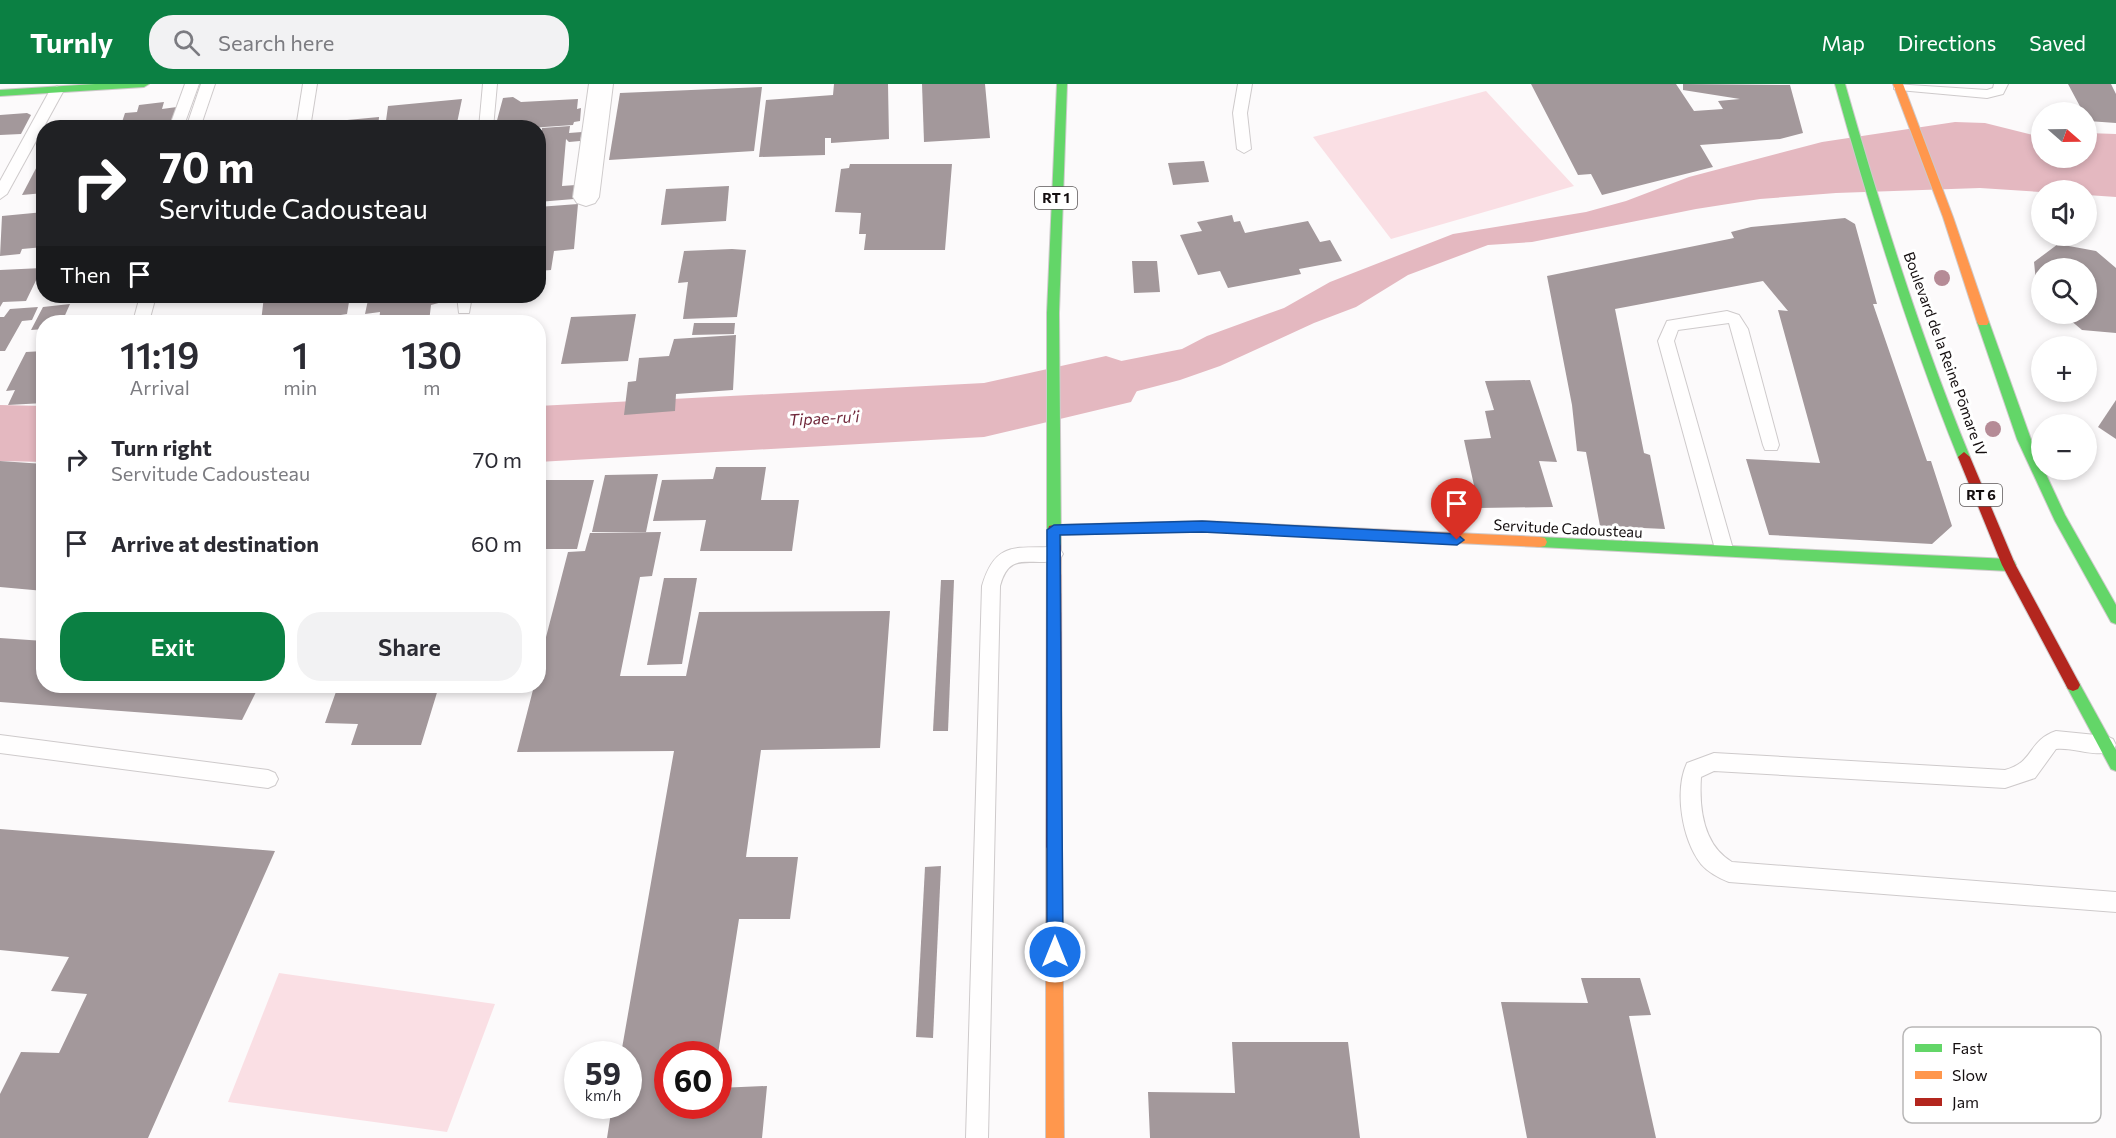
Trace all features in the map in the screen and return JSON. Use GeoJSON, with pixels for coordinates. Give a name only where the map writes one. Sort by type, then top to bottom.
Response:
{"type":"FeatureCollection","features":[{"type":"Feature","properties":{"kind":"main road"},"geometry":{"type":"LineString","coordinates":[[0,93],[144,84]]}},
{"type":"Feature","properties":{"kind":"main road","name":"RT 1"},"geometry":{"type":"LineString","coordinates":[[1054,1138],[1053,313],[1062,84]]}},
{"type":"Feature","properties":{"kind":"main road","name":"Boulevard de la Reine Pōmare IV"},"geometry":{"type":"LineString","coordinates":[[1841,87],[1876,212],[1947,417],[2009,565],[2116,764]]}},
{"type":"Feature","properties":{"kind":"main road"},"geometry":{"type":"LineString","coordinates":[[1900,90],[1948,217],[2023,440],[2060,517],[2116,618]]}},
{"type":"Feature","properties":{"kind":"main road","name":"Servitude Cadousteau"},"geometry":{"type":"LineString","coordinates":[[1054,530],[1202,526],[1649,549],[1724,549],[2009,565]]}},
{"type":"Feature","properties":{"kind":"street"},"geometry":{"type":"LineString","coordinates":[[586,197],[601,84]]}},
{"type":"Feature","properties":{"kind":"lane"},"geometry":{"type":"LineString","coordinates":[[179,120],[192,84]]}},
{"type":"Feature","properties":{"kind":"lane"},"geometry":{"type":"LineString","coordinates":[[196,120],[208,84]]}},
{"type":"Feature","properties":{"kind":"lane"},"geometry":{"type":"LineString","coordinates":[[304,120],[310,84]]}},
{"type":"Feature","properties":{"kind":"lane"},"geometry":{"type":"LineString","coordinates":[[487,120],[490,84]]}},
{"type":"Feature","properties":{"kind":"lane"},"geometry":{"type":"LineString","coordinates":[[1244,149],[1240,113],[1245,84]]}},
{"type":"Feature","properties":{"kind":"lane"},"geometry":{"type":"LineString","coordinates":[[1900,90],[1987,94],[1998,91],[2001,84]]}},
{"type":"Feature","properties":{"kind":"lane"},"geometry":{"type":"LineString","coordinates":[[41,120],[57,90]]}},
{"type":"Feature","properties":{"kind":"lane"},"geometry":{"type":"LineString","coordinates":[[0,194],[36,128]]}},
{"type":"Feature","properties":{"kind":"lane"},"geometry":{"type":"LineString","coordinates":[[1724,549],[1666,341],[1672,325],[1727,317],[1734,319],[1740,328],[1772,445]]}},
{"type":"Feature","properties":{"kind":"lane"},"geometry":{"type":"LineString","coordinates":[[977,1138],[991,586],[996,568],[1010,555],[1054,554]]}},
{"type":"Feature","properties":{"kind":"lane"},"geometry":{"type":"LineString","coordinates":[[2106,745],[2061,739],[2051,742],[2043,747],[2035,765],[2024,774],[2005,778],[1714,762],[1694,769],[1689,778],[1689,790],[1706,854],[1729,872],[2116,902]]}},
{"type":"Feature","properties":{"kind":"lane"},"geometry":{"type":"LineString","coordinates":[[0,744],[268,779]]}},
{"type":"Feature","properties":{"kind":"shaded area"},"geometry":{"type":"Polygon","coordinates":[[[1486,91],[1574,186],[1391,239],[1313,137],[1486,91]]]}},
{"type":"Feature","properties":{"kind":"shaded area"},"geometry":{"type":"Polygon","coordinates":[[[1955,122],[1985,123],[2031,134],[2031,168],[2097,168],[2097,133],[2116,134],[2116,197],[2097,196],[2097,180],[2031,180],[2031,191],[1980,188],[1836,193],[1760,199],[1696,209],[1532,242],[1488,245],[1408,275],[1356,307],[1314,323],[1220,366],[1180,380],[1107,399],[1106,364],[1182,349],[1207,336],[1284,308],[1330,282],[1453,234],[1586,212],[1626,201],[1689,177],[1822,142],[1955,122]]]}},
{"type":"Feature","properties":{"kind":"shaded area"},"geometry":{"type":"Polygon","coordinates":[[[279,973],[495,1004],[447,1132],[228,1102],[279,973]]]}},
{"type":"Feature","properties":{"kind":"building"},"geometry":{"type":"Polygon","coordinates":[[[834,84],[888,84],[889,139],[831,143],[831,138],[825,138],[825,155],[759,157],[766,100],[833,95],[834,84]]]}},
{"type":"Feature","properties":{"kind":"building"},"geometry":{"type":"Polygon","coordinates":[[[922,84],[985,84],[990,138],[924,142],[922,84]]]}},
{"type":"Feature","properties":{"kind":"building"},"geometry":{"type":"Polygon","coordinates":[[[1531,84],[1676,84],[1694,111],[1723,109],[1718,101],[1740,99],[1683,90],[1683,84],[1790,85],[1803,133],[1780,139],[1700,145],[1713,167],[1602,195],[1591,174],[1578,175],[1531,84]]]}},
{"type":"Feature","properties":{"kind":"building"},"geometry":{"type":"Polygon","coordinates":[[[2068,84],[2111,84],[2116,94],[2116,123],[2097,122],[2097,102],[2078,102],[2068,84]]]}},
{"type":"Feature","properties":{"kind":"building"},"geometry":{"type":"Polygon","coordinates":[[[762,87],[754,151],[609,160],[620,93],[762,87]]]}},
{"type":"Feature","properties":{"kind":"building"},"geometry":{"type":"Polygon","coordinates":[[[513,97],[521,102],[578,99],[577,109],[581,108],[580,121],[574,122],[573,125],[546,127],[546,120],[497,120],[503,98],[513,97]]]}},
{"type":"Feature","properties":{"kind":"building"},"geometry":{"type":"Polygon","coordinates":[[[462,99],[458,120],[386,120],[388,106],[462,99]]]}},
{"type":"Feature","properties":{"kind":"building"},"geometry":{"type":"Polygon","coordinates":[[[164,102],[162,109],[177,107],[173,120],[123,120],[125,113],[137,112],[139,105],[164,102]]]}},
{"type":"Feature","properties":{"kind":"building"},"geometry":{"type":"Polygon","coordinates":[[[27,113],[31,115],[21,134],[0,135],[0,115],[27,113]]]}},
{"type":"Feature","properties":{"kind":"building"},"geometry":{"type":"Polygon","coordinates":[[[379,117],[379,120],[347,120],[379,117]]]}},
{"type":"Feature","properties":{"kind":"building"},"geometry":{"type":"Polygon","coordinates":[[[570,126],[569,133],[582,132],[580,141],[569,142],[566,139],[562,186],[576,185],[574,199],[546,201],[546,128],[570,126]]]}},
{"type":"Feature","properties":{"kind":"building"},"geometry":{"type":"Polygon","coordinates":[[[1204,161],[1209,182],[1173,185],[1168,163],[1204,161]]]}},
{"type":"Feature","properties":{"kind":"building"},"geometry":{"type":"Polygon","coordinates":[[[850,164],[952,164],[945,250],[864,250],[866,234],[859,234],[861,213],[835,212],[841,169],[849,168],[850,164]]]}},
{"type":"Feature","properties":{"kind":"building"},"geometry":{"type":"Polygon","coordinates":[[[36,168],[36,194],[22,195],[36,168]]]}},
{"type":"Feature","properties":{"kind":"building"},"geometry":{"type":"Polygon","coordinates":[[[729,186],[726,221],[661,225],[666,189],[729,186]]]}},
{"type":"Feature","properties":{"kind":"building"},"geometry":{"type":"Polygon","coordinates":[[[578,204],[574,249],[554,251],[551,270],[546,270],[546,206],[578,204]]]}},
{"type":"Feature","properties":{"kind":"building"},"geometry":{"type":"Polygon","coordinates":[[[36,213],[36,248],[22,249],[20,254],[0,256],[2,216],[36,213]]]}},
{"type":"Feature","properties":{"kind":"building"},"geometry":{"type":"Polygon","coordinates":[[[1232,215],[1234,222],[1240,221],[1245,233],[1308,221],[1320,242],[1330,240],[1342,261],[1299,269],[1301,274],[1228,288],[1220,271],[1198,275],[1180,235],[1202,231],[1197,222],[1232,215]]]}},
{"type":"Feature","properties":{"kind":"building"},"geometry":{"type":"Polygon","coordinates":[[[1845,218],[1855,224],[1877,304],[1873,304],[1927,461],[1931,461],[1952,526],[1932,544],[1769,535],[1746,459],[1820,463],[1778,310],[1788,311],[1763,281],[1615,309],[1644,453],[1650,455],[1665,529],[1600,526],[1586,452],[1577,451],[1572,405],[1547,276],[1734,238],[1731,232],[1751,227],[1845,218]]]}},
{"type":"Feature","properties":{"kind":"building"},"geometry":{"type":"Polygon","coordinates":[[[2055,246],[2069,246],[2096,251],[2116,268],[2116,333],[2082,330],[2075,324],[2097,324],[2097,258],[2039,258],[2055,246]]]}},
{"type":"Feature","properties":{"kind":"building"},"geometry":{"type":"Polygon","coordinates":[[[746,250],[737,317],[683,319],[688,282],[678,283],[684,251],[746,250]]]}},
{"type":"Feature","properties":{"kind":"building"},"geometry":{"type":"Polygon","coordinates":[[[1132,261],[1157,261],[1160,292],[1134,293],[1132,261]]]}},
{"type":"Feature","properties":{"kind":"building"},"geometry":{"type":"Polygon","coordinates":[[[36,268],[36,280],[26,301],[3,302],[0,307],[0,270],[36,268]]]}},
{"type":"Feature","properties":{"kind":"building"},"geometry":{"type":"Polygon","coordinates":[[[263,303],[349,303],[347,314],[341,315],[262,315],[263,303]]]}},
{"type":"Feature","properties":{"kind":"building"},"geometry":{"type":"Polygon","coordinates":[[[367,303],[438,303],[431,305],[430,315],[380,315],[380,312],[365,314],[367,303]]]}},
{"type":"Feature","properties":{"kind":"building"},"geometry":{"type":"Polygon","coordinates":[[[70,304],[65,315],[39,315],[43,307],[70,304]]]}},
{"type":"Feature","properties":{"kind":"building"},"geometry":{"type":"Polygon","coordinates":[[[38,307],[32,320],[22,321],[5,351],[0,351],[0,317],[4,317],[10,309],[38,307]]]}},
{"type":"Feature","properties":{"kind":"building"},"geometry":{"type":"Polygon","coordinates":[[[636,314],[628,361],[561,364],[571,317],[636,314]]]}},
{"type":"Feature","properties":{"kind":"building"},"geometry":{"type":"Polygon","coordinates":[[[36,320],[36,330],[31,330],[36,320]]]}},
{"type":"Feature","properties":{"kind":"building"},"geometry":{"type":"Polygon","coordinates":[[[694,323],[735,323],[734,334],[692,335],[694,323]]]}},
{"type":"Feature","properties":{"kind":"building"},"geometry":{"type":"Polygon","coordinates":[[[736,335],[733,390],[676,394],[675,411],[624,415],[628,382],[636,381],[639,358],[669,356],[674,339],[736,335]]]}},
{"type":"Feature","properties":{"kind":"building"},"geometry":{"type":"Polygon","coordinates":[[[36,351],[36,403],[8,405],[15,390],[6,391],[26,352],[36,351]]]}},
{"type":"Feature","properties":{"kind":"building"},"geometry":{"type":"Polygon","coordinates":[[[1530,380],[1557,462],[1539,461],[1553,507],[1479,508],[1464,440],[1491,438],[1485,411],[1494,410],[1485,381],[1530,380]]]}},
{"type":"Feature","properties":{"kind":"building"},"geometry":{"type":"Polygon","coordinates":[[[2116,400],[2116,439],[2098,427],[2116,400]]]}},
{"type":"Feature","properties":{"kind":"building"},"geometry":{"type":"Polygon","coordinates":[[[0,461],[36,463],[36,590],[0,587],[0,461]]]}},
{"type":"Feature","properties":{"kind":"building"},"geometry":{"type":"Polygon","coordinates":[[[716,467],[766,467],[761,500],[799,500],[792,551],[700,551],[706,520],[653,521],[662,480],[713,479],[716,467]]]}},
{"type":"Feature","properties":{"kind":"building"},"geometry":{"type":"Polygon","coordinates":[[[658,474],[646,532],[592,532],[605,475],[658,474]]]}},
{"type":"Feature","properties":{"kind":"building"},"geometry":{"type":"Polygon","coordinates":[[[546,480],[594,480],[577,549],[546,549],[546,480]]]}},
{"type":"Feature","properties":{"kind":"building"},"geometry":{"type":"Polygon","coordinates":[[[661,532],[652,576],[640,577],[620,676],[686,676],[699,612],[890,611],[880,748],[761,750],[746,857],[798,857],[790,919],[739,919],[720,1041],[654,1041],[654,1119],[732,1119],[732,1087],[767,1086],[762,1138],[607,1138],[610,1119],[642,1119],[642,1041],[623,1041],[674,751],[517,752],[532,693],[546,693],[546,637],[568,552],[585,551],[590,533],[661,532]]]}},
{"type":"Feature","properties":{"kind":"building"},"geometry":{"type":"Polygon","coordinates":[[[664,578],[697,578],[682,664],[647,665],[664,578]]]}},
{"type":"Feature","properties":{"kind":"building"},"geometry":{"type":"Polygon","coordinates":[[[941,580],[954,580],[948,731],[933,731],[941,580]]]}},
{"type":"Feature","properties":{"kind":"building"},"geometry":{"type":"Polygon","coordinates":[[[0,638],[36,640],[36,693],[256,693],[242,720],[0,702],[0,638]]]}},
{"type":"Feature","properties":{"kind":"building"},"geometry":{"type":"Polygon","coordinates":[[[336,693],[437,693],[421,745],[351,745],[358,724],[325,723],[336,693]]]}},
{"type":"Feature","properties":{"kind":"building"},"geometry":{"type":"Polygon","coordinates":[[[0,829],[275,851],[148,1138],[0,1138],[0,1094],[21,1052],[59,1053],[87,994],[51,991],[69,957],[0,950],[0,829]]]}},
{"type":"Feature","properties":{"kind":"building"},"geometry":{"type":"Polygon","coordinates":[[[941,866],[933,1038],[916,1037],[925,867],[941,866]]]}},
{"type":"Feature","properties":{"kind":"building"},"geometry":{"type":"Polygon","coordinates":[[[1581,978],[1640,978],[1651,1015],[1629,1016],[1656,1138],[1527,1138],[1501,1002],[1588,1003],[1581,978]]]}},
{"type":"Feature","properties":{"kind":"building"},"geometry":{"type":"Polygon","coordinates":[[[1232,1042],[1348,1042],[1360,1138],[1150,1138],[1148,1092],[1235,1093],[1232,1042]]]}},
{"type":"Feature","properties":{"kind":"waterway","name":"Tipae-ru’i"},"geometry":{"type":"LineString","coordinates":[[546,434],[984,410],[1106,383]]}},
{"type":"Feature","properties":{"kind":"waterway","name":"Tipae-ru’i"},"geometry":{"type":"LineString","coordinates":[[0,433],[36,434]]}},
{"type":"Feature","properties":{"kind":"traffic: fast"},"geometry":{"type":"LineString","coordinates":[[0,93],[144,84]]}},
{"type":"Feature","properties":{"kind":"traffic: fast"},"geometry":{"type":"LineString","coordinates":[[1054,546],[1053,313],[1062,84]]}},
{"type":"Feature","properties":{"kind":"traffic: fast"},"geometry":{"type":"LineString","coordinates":[[1840,84],[1896,272],[1928,365],[1964,457]]}},
{"type":"Feature","properties":{"kind":"traffic: fast"},"geometry":{"type":"LineString","coordinates":[[1983,322],[2023,439],[2060,517],[2116,618]]}},
{"type":"Feature","properties":{"kind":"traffic: fast"},"geometry":{"type":"LineString","coordinates":[[1540,542],[2009,565]]}},
{"type":"Feature","properties":{"kind":"traffic: fast"},"geometry":{"type":"LineString","coordinates":[[2073,685],[2116,764]]}},
{"type":"Feature","properties":{"kind":"traffic: slow"},"geometry":{"type":"LineString","coordinates":[[1898,84],[1948,217],[1983,322]]}},
{"type":"Feature","properties":{"kind":"traffic: slow"},"geometry":{"type":"LineString","coordinates":[[1204,526],[1540,542]]}},
{"type":"Feature","properties":{"kind":"traffic: slow"},"geometry":{"type":"LineString","coordinates":[[1054,847],[1055,1138]]}},
{"type":"Feature","properties":{"kind":"traffic: jam"},"geometry":{"type":"LineString","coordinates":[[1964,457],[2009,565],[2073,685]]}},
{"type":"Feature","properties":{"kind":"traffic: jam"},"geometry":{"type":"LineString","coordinates":[[1054,530],[1204,526]]}},
{"type":"Feature","properties":{"kind":"traffic: jam"},"geometry":{"type":"LineString","coordinates":[[1054,546],[1054,847]]}},
{"type":"Feature","properties":{"kind":"route"},"geometry":{"type":"LineString","coordinates":[[1055,952],[1054,530],[1202,526],[1457,540]]}}]}
